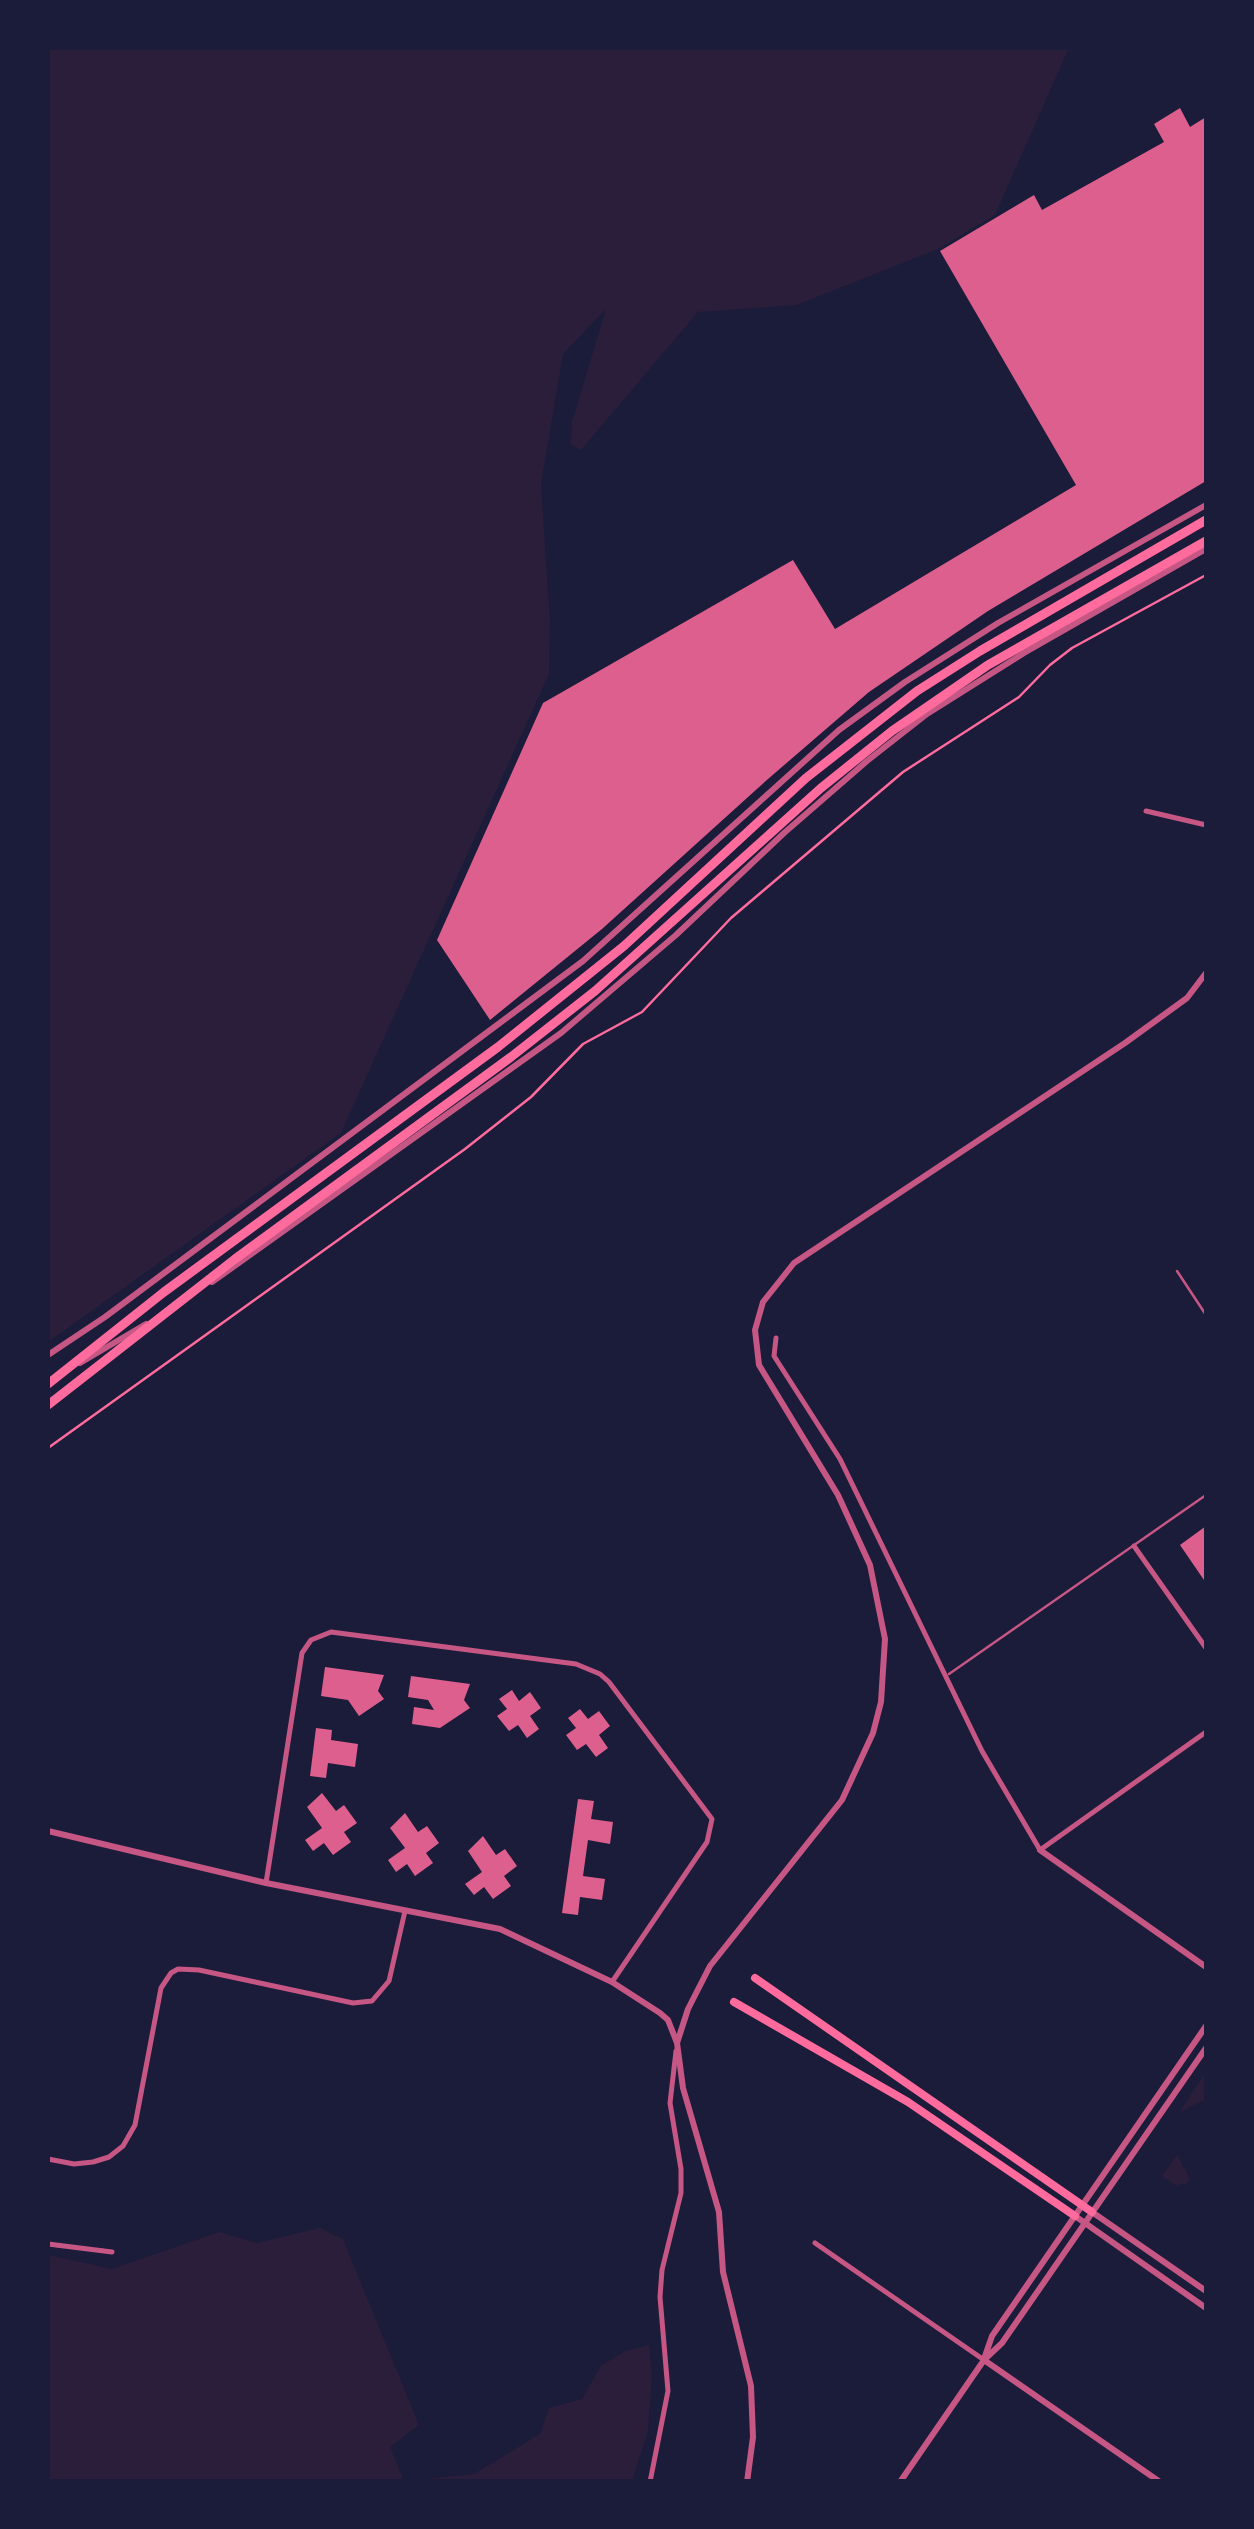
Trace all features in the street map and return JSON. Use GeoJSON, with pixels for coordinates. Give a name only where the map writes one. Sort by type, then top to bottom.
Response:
{"type":"FeatureCollection","features":[{"type":"Feature","properties":{"kind":"main road"},"geometry":{"type":"LineString","coordinates":[[48,1382],[512,1036],[624,946],[806,778],[917,692],[980,651],[1206,520]]}},
{"type":"Feature","properties":{"kind":"main road"},"geometry":{"type":"LineString","coordinates":[[48,1405],[236,1259],[595,992],[820,788],[892,731],[988,665],[1206,540]]}},
{"type":"Feature","properties":{"kind":"main road"},"geometry":{"type":"LineString","coordinates":[[755,1978],[1092,2212]]}},
{"type":"Feature","properties":{"kind":"main road"},"geometry":{"type":"LineString","coordinates":[[734,2002],[908,2102],[1074,2216]]}},
{"type":"Feature","properties":{"kind":"street"},"geometry":{"type":"LineString","coordinates":[[48,1355],[105,1317],[583,961],[839,730],[998,623],[1206,505]]}},
{"type":"Feature","properties":{"kind":"street"},"geometry":{"type":"LineString","coordinates":[[48,1382],[201,1290],[549,1042],[626,980],[867,760],[928,714],[1024,652],[1206,549]]}},
{"type":"Feature","properties":{"kind":"street"},"geometry":{"type":"LineString","coordinates":[[1146,811],[1206,826]]}},
{"type":"Feature","properties":{"kind":"street"},"geometry":{"type":"LineString","coordinates":[[650,2482],[668,2391],[660,2297],[662,2270],[682,2192],[670,2103],[677,2043],[696,1992],[738,1928],[842,1800],[874,1733],[884,1674],[880,1605],[870,1565],[838,1495],[759,1365],[755,1348],[758,1314],[770,1290],[794,1264],[1187,998],[1206,973]]}},
{"type":"Feature","properties":{"kind":"street"},"geometry":{"type":"LineString","coordinates":[[776,1338],[774,1356],[840,1460],[982,1751],[1040,1850],[1206,1967]]}},
{"type":"Feature","properties":{"kind":"street"},"geometry":{"type":"LineString","coordinates":[[1134,1546],[1206,1648]]}},
{"type":"Feature","properties":{"kind":"street"},"geometry":{"type":"LineString","coordinates":[[266,1884],[302,1653],[311,1640],[331,1632],[576,1664],[609,1682],[712,1818],[707,1842],[612,1982]]}},
{"type":"Feature","properties":{"kind":"street"},"geometry":{"type":"LineString","coordinates":[[1040,1850],[1206,1732]]}},
{"type":"Feature","properties":{"kind":"street"},"geometry":{"type":"LineString","coordinates":[[48,1831],[266,1884],[481,1924],[520,1936],[612,1982],[660,2012],[668,2020],[677,2043],[683,2088],[719,2212],[723,2272],[751,2386],[753,2437],[748,2482]]}},
{"type":"Feature","properties":{"kind":"street"},"geometry":{"type":"LineString","coordinates":[[48,2158],[74,2164],[94,2162],[110,2157],[123,2146],[135,2126],[161,1988],[171,1973],[178,1969],[198,1970],[353,2003],[372,2002],[390,1982],[405,1911]]}},
{"type":"Feature","properties":{"kind":"street"},"geometry":{"type":"LineString","coordinates":[[984,2360],[992,2336],[1206,2026]]}},
{"type":"Feature","properties":{"kind":"street"},"geometry":{"type":"LineString","coordinates":[[900,2482],[984,2360],[1002,2343],[1206,2048]]}},
{"type":"Feature","properties":{"kind":"street"},"geometry":{"type":"LineString","coordinates":[[1092,2212],[1206,2291]]}},
{"type":"Feature","properties":{"kind":"street"},"geometry":{"type":"LineString","coordinates":[[1074,2216],[1206,2308]]}},
{"type":"Feature","properties":{"kind":"street"},"geometry":{"type":"LineString","coordinates":[[816,2242],[1160,2482]]}},
{"type":"Feature","properties":{"kind":"street"},"geometry":{"type":"LineString","coordinates":[[48,2244],[112,2252]]}},
{"type":"Feature","properties":{"kind":"lane"},"geometry":{"type":"LineString","coordinates":[[1176,1271],[1206,1314]]}},
{"type":"Feature","properties":{"kind":"lane"},"geometry":{"type":"LineString","coordinates":[[945,1677],[1206,1495]]}},
{"type":"Feature","properties":{"kind":"path"},"geometry":{"type":"LineString","coordinates":[[48,1448],[466,1149],[531,1098],[584,1044],[642,1012],[731,918],[904,772],[1020,697],[1072,648],[1206,575]]}},
{"type":"Feature","properties":{"kind":"shaded area"},"geometry":{"type":"Polygon","coordinates":[[[48,48],[1069,48],[995,215],[938,249],[797,305],[698,312],[581,450],[571,445],[572,422],[606,309],[563,354],[541,484],[550,621],[549,674],[341,1133],[48,1342],[48,48]]]}},
{"type":"Feature","properties":{"kind":"shaded area"},"geometry":{"type":"Polygon","coordinates":[[[1206,2072],[1206,2099],[1180,2112],[1180,2111],[1206,2072]]]}},
{"type":"Feature","properties":{"kind":"shaded area"},"geometry":{"type":"Polygon","coordinates":[[[1177,2154],[1190,2179],[1178,2187],[1162,2176],[1177,2154]]]}},
{"type":"Feature","properties":{"kind":"shaded area"},"geometry":{"type":"Polygon","coordinates":[[[320,2228],[343,2239],[419,2425],[390,2447],[404,2481],[48,2481],[48,2255],[112,2269],[219,2232],[257,2243],[320,2228]]]}},
{"type":"Feature","properties":{"kind":"shaded area"},"geometry":{"type":"Polygon","coordinates":[[[649,2345],[652,2376],[648,2431],[632,2481],[405,2481],[474,2474],[540,2434],[549,2408],[582,2399],[601,2366],[625,2351],[649,2345]]]}},
{"type":"Feature","properties":{"kind":"building"},"geometry":{"type":"Polygon","coordinates":[[[1180,108],[1190,127],[1206,117],[1206,481],[988,611],[869,692],[602,929],[490,1020],[437,940],[543,703],[793,560],[835,629],[1076,485],[940,251],[1034,195],[1042,210],[1164,142],[1154,124],[1180,108]]]}},
{"type":"Feature","properties":{"kind":"building"},"geometry":{"type":"Polygon","coordinates":[[[1206,1526],[1206,1583],[1180,1545],[1206,1526]]]}},
{"type":"Feature","properties":{"kind":"building"},"geometry":{"type":"Polygon","coordinates":[[[325,1667],[384,1675],[378,1691],[384,1699],[359,1716],[348,1700],[321,1696],[325,1667]]]}},
{"type":"Feature","properties":{"kind":"building"},"geometry":{"type":"Polygon","coordinates":[[[411,1676],[470,1684],[464,1700],[470,1708],[440,1728],[412,1724],[414,1707],[434,1710],[428,1700],[408,1697],[411,1676]]]}},
{"type":"Feature","properties":{"kind":"building"},"geometry":{"type":"Polygon","coordinates":[[[512,1690],[519,1701],[530,1692],[541,1708],[530,1716],[539,1729],[527,1738],[518,1725],[509,1731],[497,1716],[507,1709],[499,1699],[512,1690]]]}},
{"type":"Feature","properties":{"kind":"building"},"geometry":{"type":"Polygon","coordinates":[[[580,1709],[588,1719],[599,1711],[610,1726],[599,1735],[608,1748],[596,1757],[586,1744],[577,1750],[566,1735],[576,1728],[568,1718],[580,1709]]]}},
{"type":"Feature","properties":{"kind":"building"},"geometry":{"type":"Polygon","coordinates":[[[316,1728],[332,1730],[331,1740],[358,1744],[355,1767],[328,1763],[326,1778],[310,1776],[316,1728]]]}},
{"type":"Feature","properties":{"kind":"building"},"geometry":{"type":"Polygon","coordinates":[[[322,1793],[336,1811],[344,1805],[357,1823],[344,1832],[351,1842],[333,1855],[324,1843],[313,1851],[305,1840],[322,1828],[307,1807],[322,1793]]]}},
{"type":"Feature","properties":{"kind":"building"},"geometry":{"type":"Polygon","coordinates":[[[578,1799],[594,1801],[591,1819],[613,1822],[610,1844],[588,1840],[583,1876],[605,1879],[602,1900],[580,1897],[578,1915],[562,1913],[578,1799]]]}},
{"type":"Feature","properties":{"kind":"building"},"geometry":{"type":"Polygon","coordinates":[[[405,1813],[418,1832],[427,1826],[439,1843],[426,1853],[433,1863],[415,1876],[407,1864],[396,1872],[388,1860],[405,1848],[390,1828],[405,1813]]]}},
{"type":"Feature","properties":{"kind":"building"},"geometry":{"type":"Polygon","coordinates":[[[483,1836],[496,1855],[505,1849],[517,1866],[504,1876],[511,1886],[493,1899],[484,1887],[474,1895],[465,1884],[482,1872],[468,1851],[483,1836]]]}}]}
